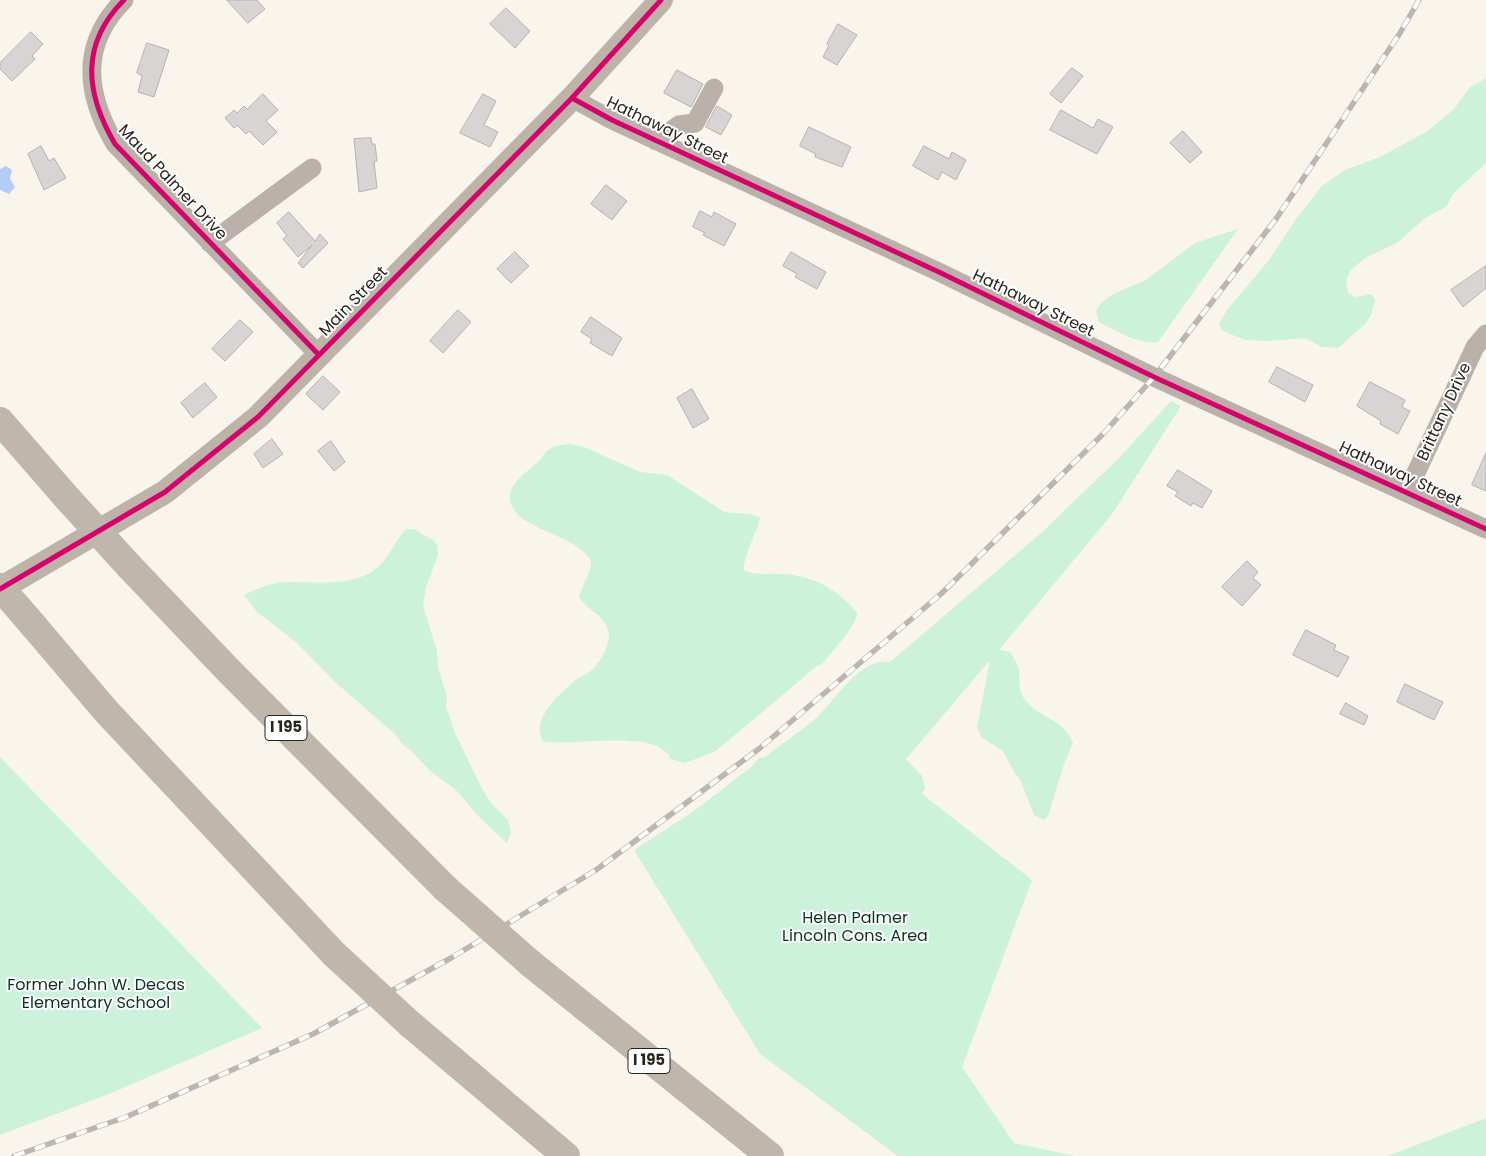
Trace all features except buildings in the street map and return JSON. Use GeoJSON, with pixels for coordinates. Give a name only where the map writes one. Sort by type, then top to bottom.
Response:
{"type":"FeatureCollection","features":[{"type":"Feature","properties":{"kind":"highway","name":"I 195"},"geometry":{"type":"LineString","coordinates":[[0,421],[129,566],[235,677],[446,888],[530,963],[770,1156]]}},
{"type":"Feature","properties":{"kind":"highway"},"geometry":{"type":"LineString","coordinates":[[0,588],[106,711],[334,954],[410,1024],[566,1156]]}},
{"type":"Feature","properties":{"kind":"main road","name":"Main Street"},"geometry":{"type":"LineString","coordinates":[[0,588],[165,492],[258,417],[572,98],[661,0]]}},
{"type":"Feature","properties":{"kind":"street","name":"Maud Palmer Drive"},"geometry":{"type":"LineString","coordinates":[[124,0],[107,21],[97,38],[92,57],[90,81],[95,104],[104,125],[115,144],[319,355]]}},
{"type":"Feature","properties":{"kind":"street"},"geometry":{"type":"LineString","coordinates":[[656,141],[678,125],[695,122],[714,88]]}},
{"type":"Feature","properties":{"kind":"street","name":"Hathaway Street"},"geometry":{"type":"LineString","coordinates":[[572,98],[656,141],[941,273],[1154,377],[1486,528]]}},
{"type":"Feature","properties":{"kind":"street"},"geometry":{"type":"LineString","coordinates":[[210,243],[312,168]]}},
{"type":"Feature","properties":{"kind":"street","name":"Brittany Drive"},"geometry":{"type":"LineString","coordinates":[[1407,492],[1475,347],[1486,334]]}},
{"type":"Feature","properties":{"kind":"green space"},"geometry":{"type":"Polygon","coordinates":[[[1486,78],[1486,163],[1453,194],[1446,207],[1425,218],[1397,243],[1367,257],[1351,269],[1346,281],[1348,293],[1356,297],[1371,294],[1375,300],[1371,315],[1365,324],[1338,348],[1322,347],[1305,338],[1269,341],[1245,340],[1223,331],[1219,324],[1227,310],[1269,260],[1296,219],[1322,186],[1345,170],[1380,157],[1426,132],[1454,109],[1470,87],[1486,78]]]}},
{"type":"Feature","properties":{"kind":"green space"},"geometry":{"type":"Polygon","coordinates":[[[1238,229],[1158,342],[1136,339],[1099,322],[1096,311],[1101,303],[1113,294],[1146,280],[1195,243],[1238,229]]]}},
{"type":"Feature","properties":{"kind":"green space","name":"Helen Palmer Lincoln Cons. Area"},"geometry":{"type":"Polygon","coordinates":[[[1171,401],[1181,406],[1112,514],[999,650],[1010,652],[1017,664],[1021,692],[1025,700],[1037,711],[1063,728],[1073,743],[1063,767],[1048,816],[1044,820],[1034,815],[1020,779],[1002,750],[982,738],[977,727],[990,660],[906,759],[922,776],[925,788],[922,794],[1032,880],[962,1067],[1014,1143],[1075,1156],[898,1156],[760,1054],[634,850],[694,811],[751,767],[759,758],[765,757],[808,725],[858,673],[868,666],[879,662],[890,662],[1040,534],[1119,458],[1171,401]]]}},
{"type":"Feature","properties":{"kind":"green space"},"geometry":{"type":"Polygon","coordinates":[[[570,444],[584,447],[640,472],[667,475],[724,512],[750,514],[760,518],[745,560],[744,570],[758,574],[793,575],[814,580],[833,590],[850,604],[857,613],[854,624],[822,664],[818,665],[716,751],[685,763],[670,759],[663,749],[632,741],[543,741],[540,733],[540,724],[549,707],[571,684],[596,666],[602,658],[609,639],[608,628],[605,623],[579,597],[590,571],[590,559],[574,544],[520,517],[510,502],[512,488],[521,476],[539,461],[550,448],[570,444]]]}},
{"type":"Feature","properties":{"kind":"green space"},"geometry":{"type":"Polygon","coordinates":[[[406,529],[414,529],[434,541],[437,545],[438,555],[426,587],[423,606],[437,651],[438,667],[447,697],[446,707],[456,735],[482,789],[492,804],[508,820],[511,832],[507,843],[480,818],[456,790],[428,769],[412,751],[404,746],[395,734],[335,682],[297,643],[257,612],[244,595],[264,586],[277,583],[341,582],[365,575],[381,565],[406,529]]]}},
{"type":"Feature","properties":{"kind":"green space","name":"Former John W. Decas Elementary School"},"geometry":{"type":"Polygon","coordinates":[[[0,757],[262,1028],[109,1094],[0,1135],[0,757]]]}},
{"type":"Feature","properties":{"kind":"green space"},"geometry":{"type":"Polygon","coordinates":[[[1486,1118],[1486,1156],[1388,1156],[1486,1118]]]}},
{"type":"Feature","properties":{"kind":"water"},"geometry":{"type":"Polygon","coordinates":[[[6,166],[12,170],[10,179],[15,187],[9,194],[0,190],[0,169],[6,166]]]}},
{"type":"Feature","properties":{"kind":"railway"},"geometry":{"type":"LineString","coordinates":[[14,1156],[126,1117],[313,1034],[451,958],[596,870],[760,748],[942,593],[1103,434],[1154,377],[1276,219],[1400,33],[1419,0]]}},
{"type":"Feature","properties":{"kind":"cycle path"},"geometry":{"type":"LineString","coordinates":[[124,0],[110,17],[100,34],[94,51],[92,69],[93,88],[98,106],[115,144],[319,355]]}},
{"type":"Feature","properties":{"kind":"cycle path"},"geometry":{"type":"LineString","coordinates":[[0,589],[165,492],[258,417],[572,98],[661,0]]}},
{"type":"Feature","properties":{"kind":"cycle path"},"geometry":{"type":"LineString","coordinates":[[572,98],[612,120],[941,273],[1154,377],[1486,529]]}}]}
